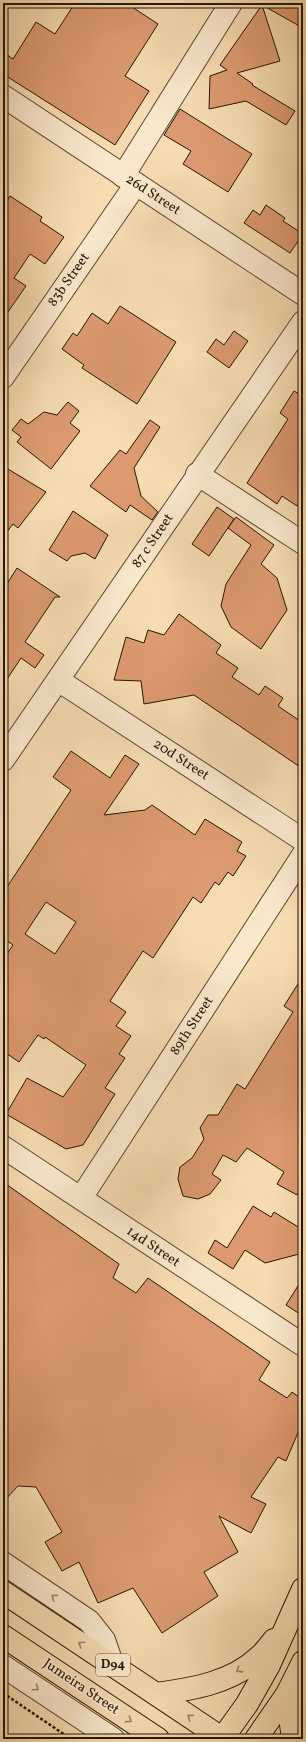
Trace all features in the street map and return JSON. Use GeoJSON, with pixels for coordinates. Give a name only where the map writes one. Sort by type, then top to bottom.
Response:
{"type":"FeatureCollection","features":[{"type":"Feature","properties":{"kind":"main road"},"geometry":{"type":"LineString","coordinates":[[222,1739],[246,1704],[269,1665],[303,1589]]}},
{"type":"Feature","properties":{"kind":"main road","name":"D94"},"geometry":{"type":"LineString","coordinates":[[3,1592],[222,1739]]}},
{"type":"Feature","properties":{"kind":"main road"},"geometry":{"type":"LineString","coordinates":[[156,1694],[208,1685],[236,1673],[259,1657],[288,1624]]}},
{"type":"Feature","properties":{"kind":"main road","name":"Jumeira Street"},"geometry":{"type":"LineString","coordinates":[[3,1636],[158,1739]]}},
{"type":"Feature","properties":{"kind":"main road"},"geometry":{"type":"LineString","coordinates":[[256,1739],[287,1694],[303,1662]]}},
{"type":"Feature","properties":{"kind":"main road"},"geometry":{"type":"LineString","coordinates":[[287,1694],[293,1739]]}},
{"type":"Feature","properties":{"kind":"street","name":"83b Street"},"geometry":{"type":"LineString","coordinates":[[3,377],[130,180],[231,3]]}},
{"type":"Feature","properties":{"kind":"street","name":"26d Street"},"geometry":{"type":"LineString","coordinates":[[3,96],[303,294]]}},
{"type":"Feature","properties":{"kind":"street","name":"87 c Street"},"geometry":{"type":"LineString","coordinates":[[3,760],[197,474],[303,322]]}},
{"type":"Feature","properties":{"kind":"street"},"geometry":{"type":"LineString","coordinates":[[197,474],[303,543]]}},
{"type":"Feature","properties":{"kind":"street","name":"20d Street"},"geometry":{"type":"LineString","coordinates":[[58,680],[303,840]]}},
{"type":"Feature","properties":{"kind":"street","name":"89th Street"},"geometry":{"type":"LineString","coordinates":[[80,1198],[303,855]]}},
{"type":"Feature","properties":{"kind":"street","name":"14d Street"},"geometry":{"type":"LineString","coordinates":[[3,1148],[303,1345]]}},
{"type":"Feature","properties":{"kind":"street"},"geometry":{"type":"LineString","coordinates":[[3,1563],[89,1621],[104,1640],[114,1666]]}},
{"type":"Feature","properties":{"kind":"street"},"geometry":{"type":"LineString","coordinates":[[3,1666],[107,1737]]}},
{"type":"Feature","properties":{"kind":"path"},"geometry":{"type":"LineString","coordinates":[[3,1693],[71,1739]]}},
{"type":"Feature","properties":{"kind":"building"},"geometry":{"type":"Polygon","coordinates":[[[75,3],[126,3],[158,24],[125,76],[149,91],[115,145],[3,74],[3,52],[13,59],[36,22],[55,34],[75,3]]]}},
{"type":"Feature","properties":{"kind":"building"},"geometry":{"type":"Polygon","coordinates":[[[259,3],[303,3],[303,28],[262,5],[259,3]]]}},
{"type":"Feature","properties":{"kind":"building"},"geometry":{"type":"Polygon","coordinates":[[[262,5],[280,61],[237,73],[253,84],[252,85],[295,111],[286,125],[246,101],[209,109],[210,76],[227,70],[220,65],[262,5]]]}},
{"type":"Feature","properties":{"kind":"building"},"geometry":{"type":"Polygon","coordinates":[[[180,109],[252,154],[228,192],[183,164],[191,151],[164,135],[180,109]]]}},
{"type":"Feature","properties":{"kind":"building"},"geometry":{"type":"Polygon","coordinates":[[[10,196],[42,217],[40,221],[64,237],[45,264],[30,254],[14,278],[26,286],[3,319],[3,207],[10,196]]]}},
{"type":"Feature","properties":{"kind":"building"},"geometry":{"type":"Polygon","coordinates":[[[266,205],[285,218],[283,221],[303,234],[290,253],[244,223],[253,210],[260,215],[266,205]]]}},
{"type":"Feature","properties":{"kind":"building"},"geometry":{"type":"Polygon","coordinates":[[[120,306],[176,342],[137,404],[82,368],[84,365],[62,349],[73,333],[77,336],[92,313],[108,324],[120,306]]]}},
{"type":"Feature","properties":{"kind":"building"},"geometry":{"type":"Polygon","coordinates":[[[234,331],[248,341],[229,368],[207,352],[216,339],[224,345],[234,331]]]}},
{"type":"Feature","properties":{"kind":"building"},"geometry":{"type":"Polygon","coordinates":[[[294,391],[303,396],[303,496],[297,506],[282,496],[277,504],[247,483],[288,419],[280,413],[294,391]]]}},
{"type":"Feature","properties":{"kind":"building"},"geometry":{"type":"Polygon","coordinates":[[[68,402],[79,411],[70,423],[80,431],[51,469],[17,442],[21,437],[12,430],[21,419],[28,424],[44,412],[57,415],[68,402]]]}},
{"type":"Feature","properties":{"kind":"building"},"geometry":{"type":"Polygon","coordinates":[[[150,420],[160,427],[134,468],[141,496],[158,512],[152,520],[130,505],[126,512],[90,486],[120,450],[126,454],[150,420]]]}},
{"type":"Feature","properties":{"kind":"building"},"geometry":{"type":"Polygon","coordinates":[[[3,466],[46,492],[18,528],[13,524],[3,537],[3,466]]]}},
{"type":"Feature","properties":{"kind":"building"},"geometry":{"type":"Polygon","coordinates":[[[217,507],[234,519],[209,556],[192,544],[217,507]]]}},
{"type":"Feature","properties":{"kind":"building"},"geometry":{"type":"Polygon","coordinates":[[[73,511],[108,535],[95,559],[85,553],[71,556],[67,561],[49,550],[73,511]]]}},
{"type":"Feature","properties":{"kind":"building"},"geometry":{"type":"Polygon","coordinates":[[[236,517],[274,545],[261,564],[277,578],[287,610],[261,649],[231,627],[221,606],[226,584],[251,545],[228,528],[236,517]]]}},
{"type":"Feature","properties":{"kind":"building"},"geometry":{"type":"Polygon","coordinates":[[[17,568],[60,597],[55,597],[25,642],[44,655],[35,668],[21,658],[3,685],[3,590],[17,568]]]}},
{"type":"Feature","properties":{"kind":"building"},"geometry":{"type":"Polygon","coordinates":[[[179,614],[221,645],[216,653],[238,668],[232,677],[259,695],[265,686],[283,698],[278,706],[303,723],[303,769],[194,695],[144,704],[141,681],[114,680],[126,637],[144,643],[148,630],[164,635],[179,614]]]}},
{"type":"Feature","properties":{"kind":"building"},"geometry":{"type":"Polygon","coordinates":[[[71,751],[110,778],[125,755],[139,764],[104,815],[145,810],[152,805],[195,835],[205,819],[242,842],[237,851],[246,856],[233,876],[228,872],[219,885],[215,882],[201,903],[193,897],[153,958],[143,951],[110,1001],[126,1012],[116,1026],[131,1036],[119,1054],[125,1058],[105,1088],[115,1094],[83,1145],[66,1149],[6,1114],[27,1078],[63,1097],[86,1065],[45,1037],[44,1039],[38,1035],[19,1062],[3,1051],[3,960],[13,945],[3,938],[3,893],[71,790],[53,777],[71,751]],[[46,902],[25,934],[55,954],[76,922],[46,902]]]}},
{"type":"Feature","properties":{"kind":"building"},"geometry":{"type":"Polygon","coordinates":[[[303,976],[303,1184],[297,1195],[277,1184],[284,1172],[247,1148],[236,1162],[223,1155],[212,1174],[221,1180],[210,1194],[198,1199],[183,1196],[178,1179],[180,1167],[192,1158],[204,1139],[200,1128],[208,1115],[218,1115],[237,1084],[245,1089],[293,1012],[284,1006],[303,976]]]}},
{"type":"Feature","properties":{"kind":"building"},"geometry":{"type":"Polygon","coordinates":[[[3,1182],[119,1264],[113,1278],[136,1293],[148,1278],[270,1362],[259,1380],[287,1398],[292,1392],[303,1400],[303,1429],[300,1428],[286,1461],[278,1457],[251,1497],[266,1504],[251,1533],[219,1516],[238,1552],[204,1572],[218,1596],[162,1633],[133,1588],[98,1603],[79,1562],[62,1571],[45,1542],[62,1532],[36,1487],[18,1486],[3,1502],[3,1182]]]}},
{"type":"Feature","properties":{"kind":"building"},"geometry":{"type":"Polygon","coordinates":[[[253,1206],[271,1217],[274,1212],[303,1230],[303,1253],[265,1263],[245,1250],[233,1269],[208,1253],[215,1240],[227,1248],[253,1206]]]}},
{"type":"Feature","properties":{"kind":"building"},"geometry":{"type":"Polygon","coordinates":[[[303,1278],[303,1316],[286,1305],[303,1278]]]}}]}
